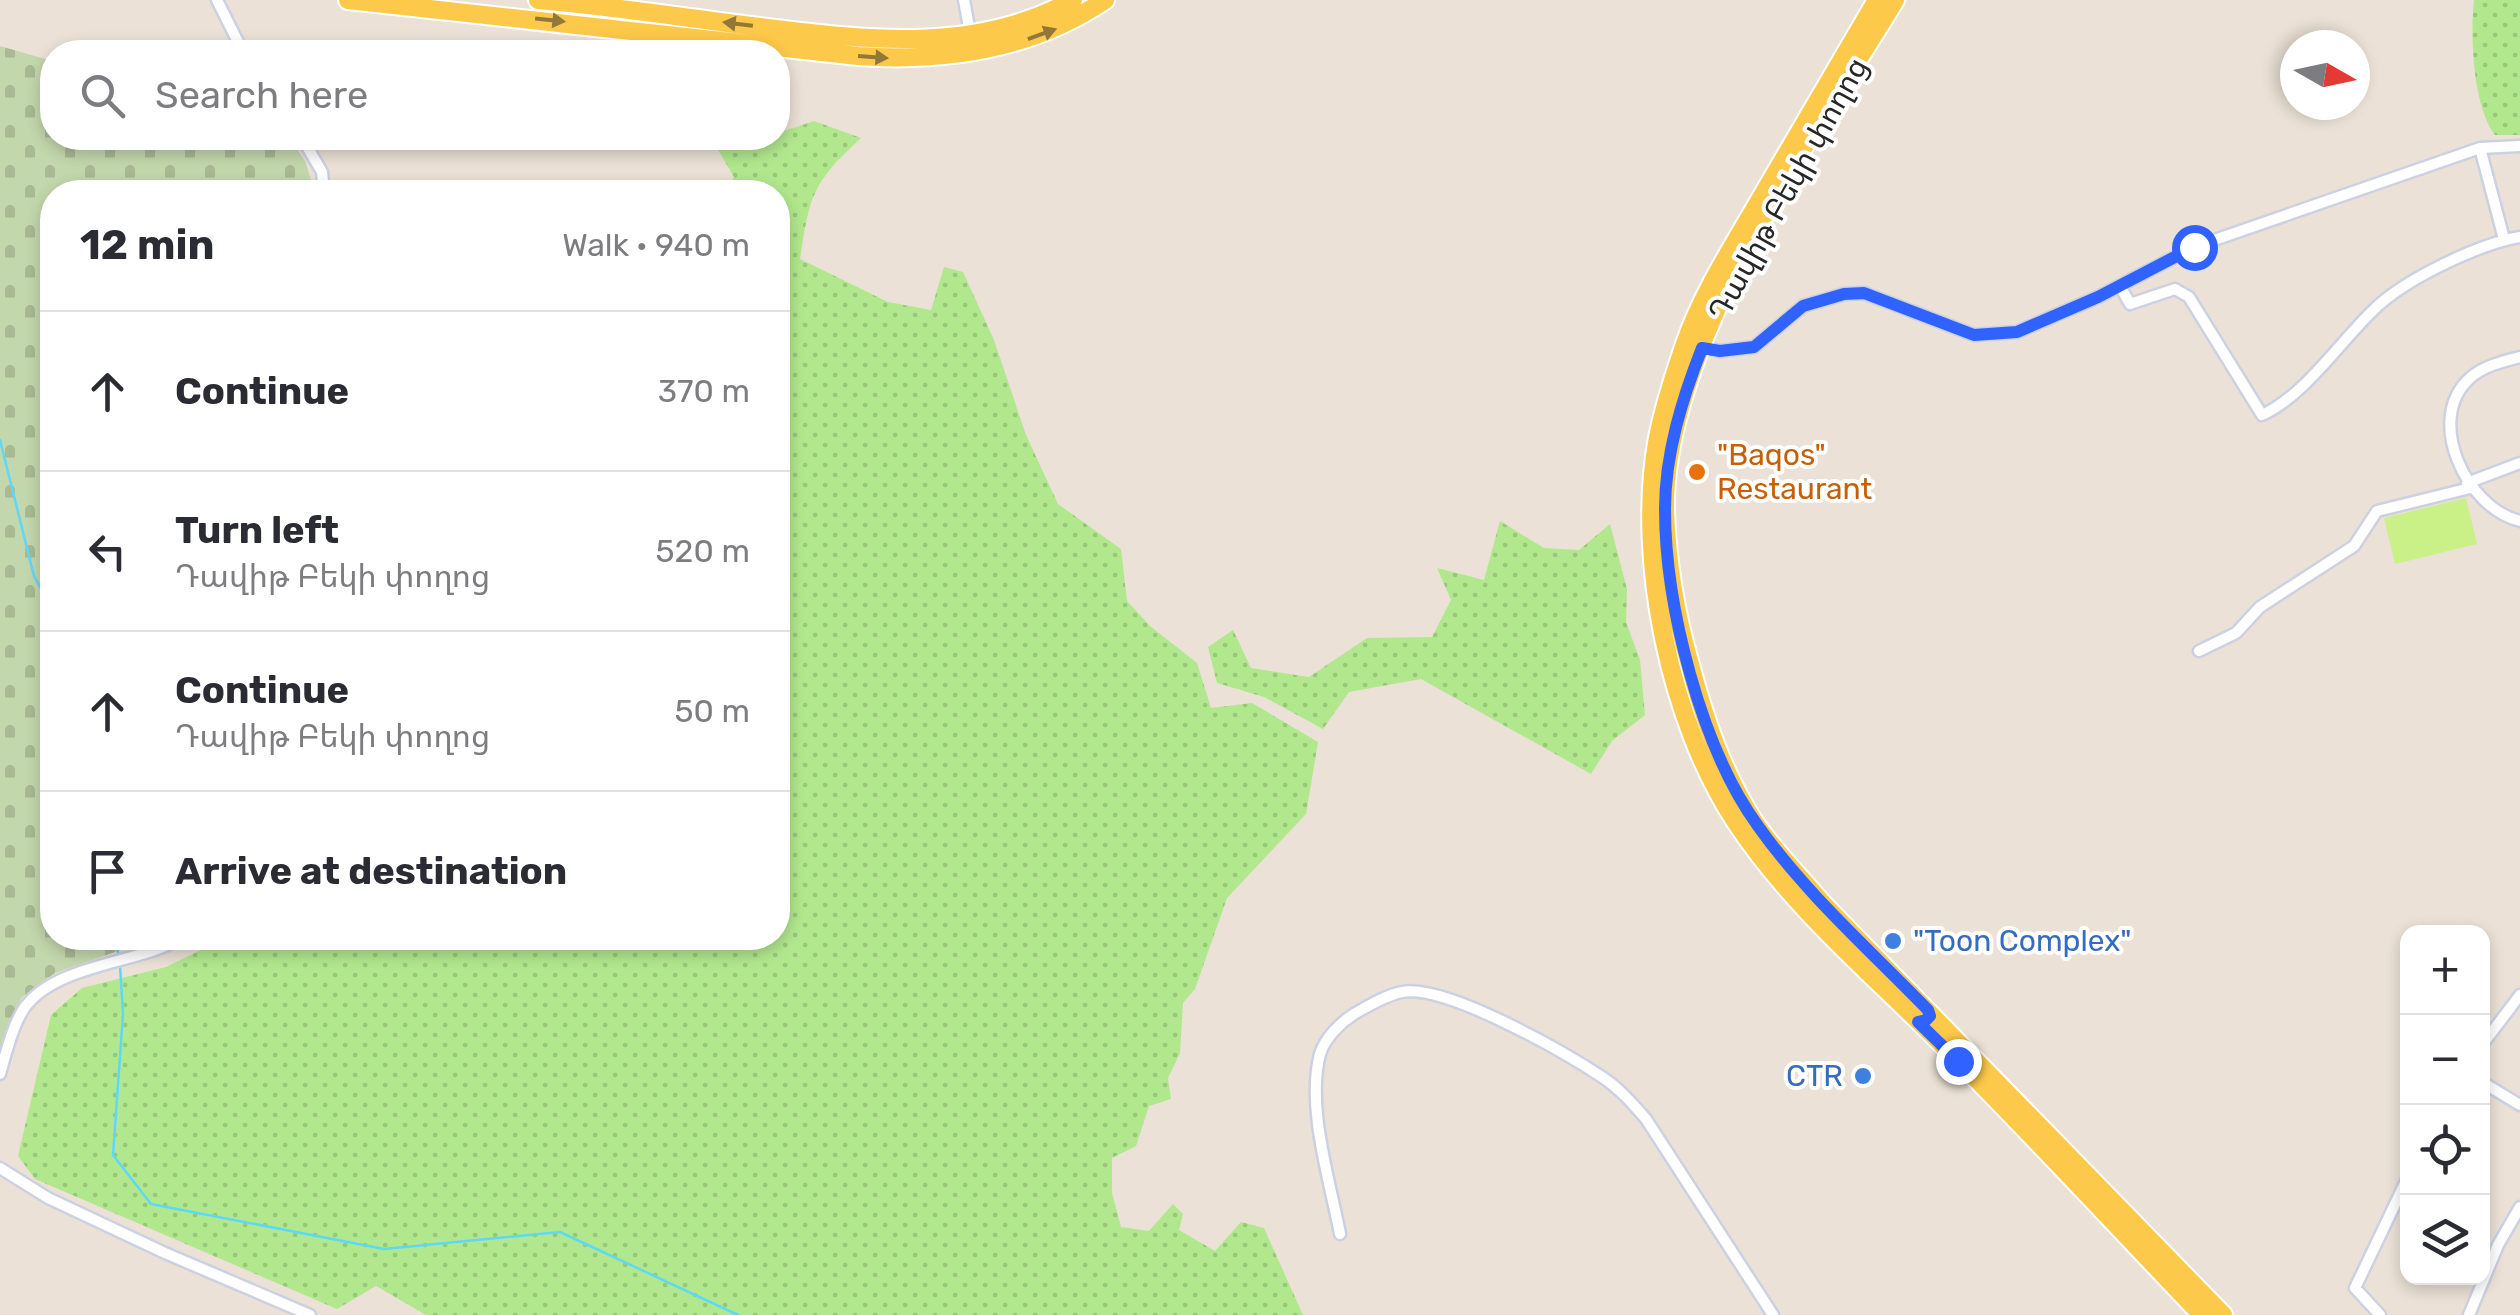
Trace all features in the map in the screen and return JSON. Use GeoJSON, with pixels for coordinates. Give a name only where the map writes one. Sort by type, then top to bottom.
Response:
{"type":"FeatureCollection","features":[{"type":"Feature","properties":{"kind":"main road"},"geometry":{"type":"LineString","coordinates":[[348,0],[655,15]]}},
{"type":"Feature","properties":{"kind":"main road"},"geometry":{"type":"LineString","coordinates":[[538,0],[884,40],[971,43],[1054,30],[1105,0]]}},
{"type":"Feature","properties":{"kind":"main road"},"geometry":{"type":"LineString","coordinates":[[971,43],[1073,0]]}},
{"type":"Feature","properties":{"kind":"main road","name":"Դավիթ Բեկի փողոց"},"geometry":{"type":"LineString","coordinates":[[1877,0],[1865,35],[1694,345],[1675,431],[1665,510],[1673,599],[1681,632],[1706,724],[1734,788],[1772,846],[1855,948],[2082,1180],[2223,1315]]}},
{"type":"Feature","properties":{"kind":"main road","name":"Դավիթ Բեկի փողոց"},"geometry":{"type":"LineString","coordinates":[[1865,35],[1894,0]]}},
{"type":"Feature","properties":{"kind":"main road","name":"Դավիթ Բեկի փողոց"},"geometry":{"type":"LineString","coordinates":[[2082,1180],[2202,1315]]}},
{"type":"Feature","properties":{"kind":"street"},"geometry":{"type":"LineString","coordinates":[[217,0],[237,40]]}},
{"type":"Feature","properties":{"kind":"street"},"geometry":{"type":"LineString","coordinates":[[964,0],[971,43]]}},
{"type":"Feature","properties":{"kind":"street"},"geometry":{"type":"LineString","coordinates":[[1694,345],[1720,351],[1754,347],[1803,306],[1844,294],[1864,293],[1974,335],[2017,332],[2120,286],[2194,247],[2480,148],[2520,146]]}},
{"type":"Feature","properties":{"kind":"street"},"geometry":{"type":"LineString","coordinates":[[2480,148],[2504,240]]}},
{"type":"Feature","properties":{"kind":"street"},"geometry":{"type":"LineString","coordinates":[[309,150],[323,180]]}},
{"type":"Feature","properties":{"kind":"street"},"geometry":{"type":"LineString","coordinates":[[2120,286],[2130,304],[2176,289],[2190,297],[2262,414],[2327,362],[2381,302],[2446,263],[2520,237]]}},
{"type":"Feature","properties":{"kind":"street"},"geometry":{"type":"LineString","coordinates":[[2520,357],[2470,378],[2456,398],[2452,420],[2454,456],[2468,485],[2494,510],[2520,521]]}},
{"type":"Feature","properties":{"kind":"street"},"geometry":{"type":"LineString","coordinates":[[2199,652],[2236,633],[2260,607],[2354,546],[2377,511],[2468,485],[2520,463]]}},
{"type":"Feature","properties":{"kind":"street"},"geometry":{"type":"LineString","coordinates":[[0,1074],[24,1008],[39,993],[64,978],[157,950]]}},
{"type":"Feature","properties":{"kind":"street"},"geometry":{"type":"LineString","coordinates":[[1340,1234],[1316,1104],[1321,1052],[1340,1023],[1368,1006],[1402,992],[1440,994],[1526,1034],[1604,1078],[1627,1098],[1646,1119],[1772,1315]]}},
{"type":"Feature","properties":{"kind":"street"},"geometry":{"type":"LineString","coordinates":[[2490,1034],[2520,995]]}},
{"type":"Feature","properties":{"kind":"street"},"geometry":{"type":"LineString","coordinates":[[2490,1087],[2520,1105]]}},
{"type":"Feature","properties":{"kind":"street"},"geometry":{"type":"LineString","coordinates":[[0,1168],[48,1198],[148,1246],[310,1315]]}},
{"type":"Feature","properties":{"kind":"street"},"geometry":{"type":"LineString","coordinates":[[2380,1315],[2355,1288],[2400,1195]]}},
{"type":"Feature","properties":{"kind":"street"},"geometry":{"type":"LineString","coordinates":[[2469,1315],[2498,1245],[2520,1207]]}},
{"type":"Feature","properties":{"kind":"green space"},"geometry":{"type":"Polygon","coordinates":[[[2474,0],[2520,0],[2520,135],[2495,135],[2482,107],[2473,51],[2474,0]]]}},
{"type":"Feature","properties":{"kind":"green space"},"geometry":{"type":"Polygon","coordinates":[[[0,46],[40,58],[40,150],[297,150],[311,180],[40,180],[40,950],[121,950],[55,973],[21,998],[0,1058],[0,46]]]}},
{"type":"Feature","properties":{"kind":"green space"},"geometry":{"type":"Polygon","coordinates":[[[814,121],[861,138],[832,167],[816,191],[800,259],[888,302],[931,310],[944,267],[963,272],[994,340],[1026,435],[1058,504],[1121,549],[1127,601],[1150,626],[1197,663],[1211,708],[1252,703],[1318,742],[1306,814],[1227,898],[1195,989],[1183,1003],[1180,1053],[1168,1078],[1171,1099],[1149,1106],[1136,1146],[1112,1158],[1112,1193],[1121,1227],[1149,1231],[1173,1204],[1183,1214],[1179,1230],[1215,1251],[1241,1222],[1264,1228],[1303,1315],[426,1315],[376,1286],[337,1309],[35,1179],[18,1156],[51,1015],[82,988],[166,967],[201,950],[790,950],[790,180],[732,180],[718,150],[790,150],[790,129],[814,121]]]}},
{"type":"Feature","properties":{"kind":"green space"},"geometry":{"type":"Polygon","coordinates":[[[2466,498],[2477,544],[2395,564],[2384,518],[2466,498]]]}},
{"type":"Feature","properties":{"kind":"green space"},"geometry":{"type":"Polygon","coordinates":[[[1500,521],[1544,548],[1579,550],[1610,524],[1627,589],[1626,622],[1640,660],[1645,715],[1612,741],[1591,774],[1421,679],[1349,692],[1323,729],[1264,697],[1217,683],[1208,647],[1233,630],[1251,668],[1309,677],[1367,638],[1432,637],[1451,600],[1437,568],[1484,580],[1500,521]]]}},
{"type":"Feature","properties":{"kind":"waterway"},"geometry":{"type":"LineString","coordinates":[[0,440],[40,587]]}},
{"type":"Feature","properties":{"kind":"waterway"},"geometry":{"type":"LineString","coordinates":[[117,950],[119,956]]}},
{"type":"Feature","properties":{"kind":"waterway"},"geometry":{"type":"LineString","coordinates":[[120,965],[123,1014],[113,1155],[151,1204],[384,1249],[560,1232],[738,1315]]}},
{"type":"Feature","properties":{"kind":"place","name":"\"Baqos\" Restaurant"},"geometry":{"type":"Point","coordinates":[1697,472]}},
{"type":"Feature","properties":{"kind":"place","name":"\"Toon Complex\""},"geometry":{"type":"Point","coordinates":[1893,941]}},
{"type":"Feature","properties":{"kind":"place","name":"CTR"},"geometry":{"type":"Point","coordinates":[1863,1076]}},
{"type":"Feature","properties":{"kind":"route"},"geometry":{"type":"LineString","coordinates":[[1958,1061],[1918,1022],[1930,1016],[1928,1010],[1822,902],[1754,822],[1734,788],[1706,724],[1673,599],[1665,510],[1673,441],[1689,381],[1702,348],[1720,351],[1754,347],[1803,306],[1844,294],[1864,293],[1974,335],[2017,332],[2098,297],[2194,247]]}}]}
